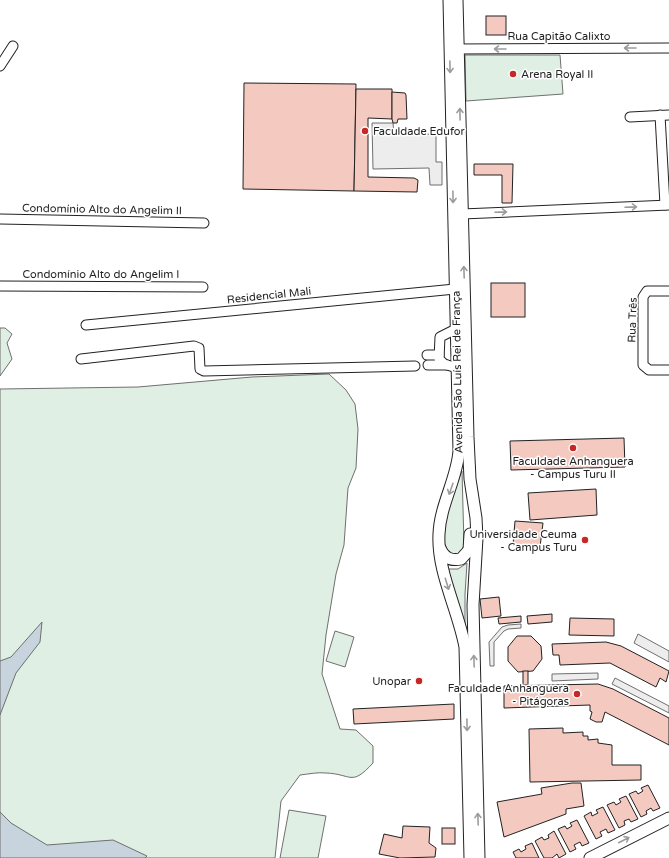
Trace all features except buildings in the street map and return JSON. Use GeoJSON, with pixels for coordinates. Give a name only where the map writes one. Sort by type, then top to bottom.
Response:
{"type":"FeatureCollection","features":[{"type":"Feature","properties":{"kind":"main road","name":"Avenida São Luís Rei de França"},"geometry":{"type":"LineString","coordinates":[[448,0],[454,49],[462,214],[468,444],[477,538],[472,605],[480,858]]}},
{"type":"Feature","properties":{"kind":"main road","name":"Avenida São Luís Rei de França"},"geometry":{"type":"LineString","coordinates":[[457,0],[454,49],[456,329],[452,367],[459,458],[441,521],[439,546],[443,571],[462,632],[464,647],[470,858]]}},
{"type":"Feature","properties":{"kind":"main road"},"geometry":{"type":"LineString","coordinates":[[439,546],[444,555],[450,559],[461,559],[467,553],[470,545],[472,494]]}},
{"type":"Feature","properties":{"kind":"main road"},"geometry":{"type":"LineString","coordinates":[[590,858],[669,818]]}},
{"type":"Feature","properties":{"kind":"street"},"geometry":{"type":"LineString","coordinates":[[0,66],[13,46]]}},
{"type":"Feature","properties":{"kind":"street","name":"Rua Capitão Calixto"},"geometry":{"type":"LineString","coordinates":[[454,49],[669,48]]}},
{"type":"Feature","properties":{"kind":"street"},"geometry":{"type":"LineString","coordinates":[[462,214],[667,205],[665,115],[630,117]]}},
{"type":"Feature","properties":{"kind":"street","name":"Condomínio Alto do Angelim II"},"geometry":{"type":"LineString","coordinates":[[0,219],[204,223]]}},
{"type":"Feature","properties":{"kind":"street","name":"Condomínio Alto do Angelim I"},"geometry":{"type":"LineString","coordinates":[[0,286],[203,286]]}},
{"type":"Feature","properties":{"kind":"street","name":"Residencial Mali"},"geometry":{"type":"LineString","coordinates":[[86,325],[455,289]]}},
{"type":"Feature","properties":{"kind":"street","name":"Rua Três"},"geometry":{"type":"LineString","coordinates":[[669,291],[647,291],[643,294],[644,367],[649,370],[669,370]]}},
{"type":"Feature","properties":{"kind":"street"},"geometry":{"type":"LineString","coordinates":[[452,367],[440,361],[440,337],[456,329]]}},
{"type":"Feature","properties":{"kind":"street"},"geometry":{"type":"LineString","coordinates":[[81,359],[194,346],[199,348],[200,369],[204,372],[415,366]]}},
{"type":"Feature","properties":{"kind":"street"},"geometry":{"type":"LineString","coordinates":[[427,355],[439,355]]}},
{"type":"Feature","properties":{"kind":"street"},"geometry":{"type":"LineString","coordinates":[[428,366],[452,367]]}},
{"type":"Feature","properties":{"kind":"green space","name":"Arena Royal II"},"geometry":{"type":"Polygon","coordinates":[[[465,55],[560,55],[563,94],[466,101],[465,55]]]}},
{"type":"Feature","properties":{"kind":"green space"},"geometry":{"type":"Polygon","coordinates":[[[0,328],[5,328],[12,334],[7,343],[12,359],[0,376],[0,328]]]}},
{"type":"Feature","properties":{"kind":"green space"},"geometry":{"type":"Polygon","coordinates":[[[329,374],[346,390],[355,404],[358,429],[356,468],[348,488],[344,545],[336,574],[326,635],[322,674],[340,729],[356,730],[373,746],[373,763],[360,775],[355,777],[323,773],[300,775],[281,801],[275,858],[0,858],[0,389],[138,387],[252,377],[329,374]]]}},
{"type":"Feature","properties":{"kind":"green space"},"geometry":{"type":"Polygon","coordinates":[[[462,471],[464,545],[461,553],[457,555],[447,553],[444,543],[444,533],[447,511],[462,471]]]}},
{"type":"Feature","properties":{"kind":"green space"},"geometry":{"type":"Polygon","coordinates":[[[467,563],[465,632],[446,569],[458,569],[467,563]]]}},
{"type":"Feature","properties":{"kind":"green space"},"geometry":{"type":"Polygon","coordinates":[[[335,631],[354,637],[345,667],[326,661],[335,631]]]}},
{"type":"Feature","properties":{"kind":"green space"},"geometry":{"type":"Polygon","coordinates":[[[289,810],[326,816],[318,858],[280,858],[289,810]]]}},
{"type":"Feature","properties":{"kind":"shaded area"},"geometry":{"type":"Polygon","coordinates":[[[372,123],[393,123],[394,135],[436,134],[436,162],[442,162],[442,185],[430,185],[429,168],[373,169],[372,123]]]}},
{"type":"Feature","properties":{"kind":"shaded area"},"geometry":{"type":"Polygon","coordinates":[[[42,622],[40,642],[16,673],[0,715],[0,661],[11,657],[42,622]]]}},
{"type":"Feature","properties":{"kind":"shaded area"},"geometry":{"type":"Polygon","coordinates":[[[521,624],[521,628],[508,629],[504,631],[494,642],[494,666],[490,666],[489,642],[502,627],[521,624]]]}},
{"type":"Feature","properties":{"kind":"shaded area"},"geometry":{"type":"Polygon","coordinates":[[[638,634],[669,651],[669,662],[634,643],[638,634]]]}},
{"type":"Feature","properties":{"kind":"shaded area"},"geometry":{"type":"Polygon","coordinates":[[[598,673],[598,679],[552,681],[552,674],[598,673]]]}},
{"type":"Feature","properties":{"kind":"shaded area"},"geometry":{"type":"Polygon","coordinates":[[[615,678],[669,706],[669,713],[612,684],[615,678]]]}},
{"type":"Feature","properties":{"kind":"shaded area"},"geometry":{"type":"Polygon","coordinates":[[[0,812],[11,823],[47,845],[113,840],[147,856],[145,858],[0,858],[0,812]]]}},
{"type":"Feature","properties":{"kind":"place","name":"Arena Royal II"},"geometry":{"type":"Point","coordinates":[513,74]}},
{"type":"Feature","properties":{"kind":"place","name":"Faculdade Edufor"},"geometry":{"type":"Point","coordinates":[365,131]}},
{"type":"Feature","properties":{"kind":"place","name":"Faculdade Anhanguera - Campus Turu II"},"geometry":{"type":"Point","coordinates":[573,448]}},
{"type":"Feature","properties":{"kind":"place","name":"Universidade Ceuma - Campus Turu"},"geometry":{"type":"Point","coordinates":[585,540]}},
{"type":"Feature","properties":{"kind":"place","name":"Unopar"},"geometry":{"type":"Point","coordinates":[419,681]}},
{"type":"Feature","properties":{"kind":"place","name":"Faculdade Anhanguera - Pitágoras"},"geometry":{"type":"Point","coordinates":[577,694]}}]}
